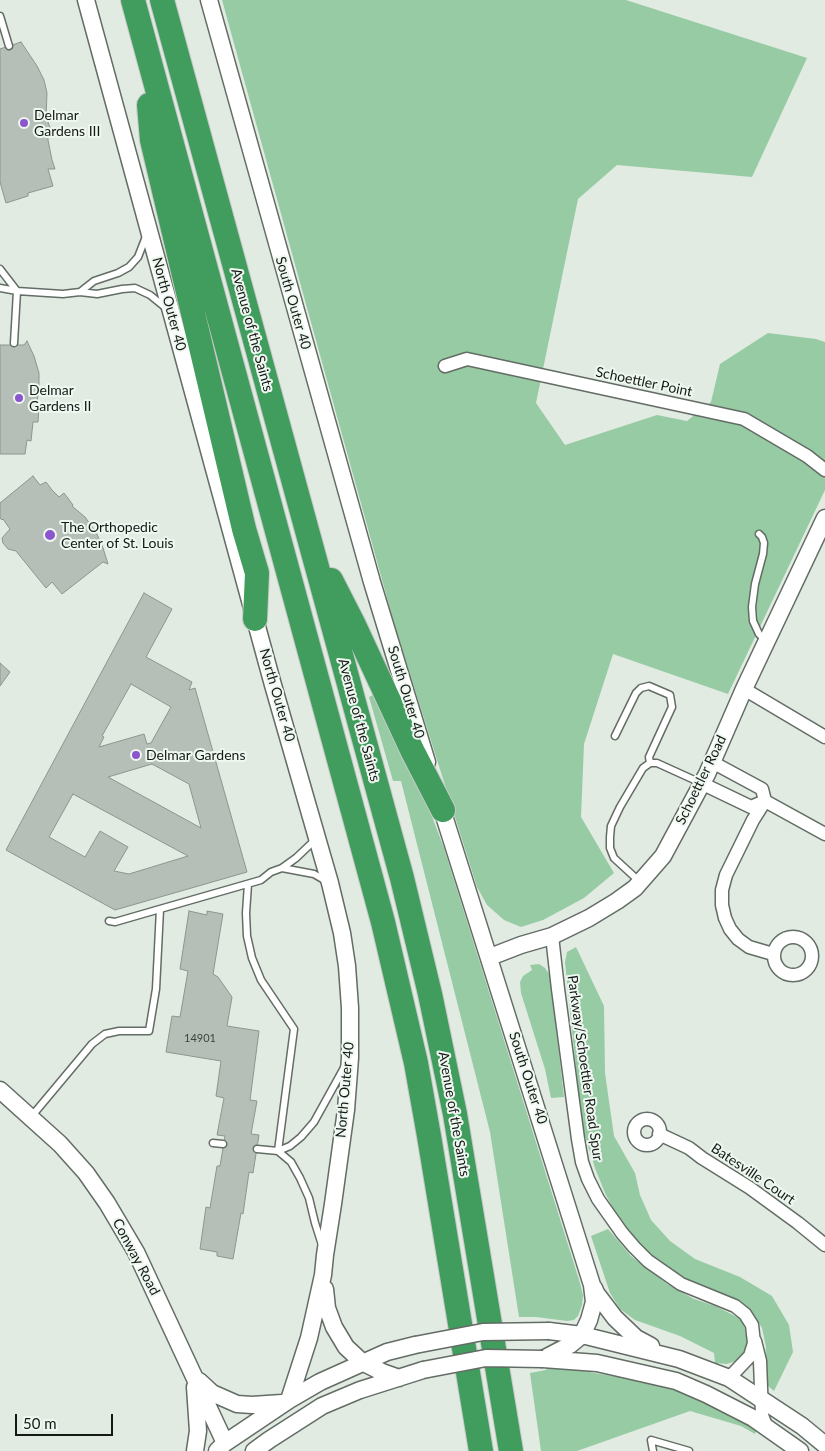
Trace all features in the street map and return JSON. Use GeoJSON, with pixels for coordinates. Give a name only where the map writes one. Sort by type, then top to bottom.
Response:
{"type":"FeatureCollection","features":[{"type":"Feature","properties":{"kind":"highway","name":"Avenue of the Saints"},"geometry":{"type":"LineString","coordinates":[[133,0],[387,940],[416,1063],[428,1126],[481,1451]]}},
{"type":"Feature","properties":{"kind":"highway","name":"Avenue of the Saints"},"geometry":{"type":"LineString","coordinates":[[162,0],[402,878],[432,1003],[455,1114],[511,1451]]}},
{"type":"Feature","properties":{"kind":"highway"},"geometry":{"type":"LineString","coordinates":[[144,46],[152,140],[244,529],[257,573],[255,619]]}},
{"type":"Feature","properties":{"kind":"highway"},"geometry":{"type":"LineString","coordinates":[[308,536],[354,625],[412,750],[443,810]]}},
{"type":"Feature","properties":{"kind":"street","name":"North Outer 40"},"geometry":{"type":"LineString","coordinates":[[86,0],[255,619],[318,837],[342,933],[347,966],[350,1008],[350,1058],[346,1110],[323,1275],[309,1338],[287,1401]]}},
{"type":"Feature","properties":{"kind":"street","name":"South Outer 40"},"geometry":{"type":"LineString","coordinates":[[209,0],[372,582],[592,1285],[594,1302],[582,1335]]}},
{"type":"Feature","properties":{"kind":"street","name":"Schoettler Point"},"geometry":{"type":"LineString","coordinates":[[445,366],[467,359],[744,419],[807,456],[825,470]]}},
{"type":"Feature","properties":{"kind":"street","name":"Schoettler Road"},"geometry":{"type":"LineString","coordinates":[[490,957],[521,944],[552,936],[589,918],[618,901],[635,888],[663,856],[712,762],[744,689],[825,518]]}},
{"type":"Feature","properties":{"kind":"street"},"geometry":{"type":"LineString","coordinates":[[744,689],[825,737]]}},
{"type":"Feature","properties":{"kind":"street"},"geometry":{"type":"LineString","coordinates":[[712,762],[762,789],[765,801],[753,820],[726,875],[722,890],[722,905],[730,929],[738,939],[749,947],[774,954]]}},
{"type":"Feature","properties":{"kind":"street"},"geometry":{"type":"LineString","coordinates":[[701,783],[751,807],[765,801]]}},
{"type":"Feature","properties":{"kind":"street"},"geometry":{"type":"LineString","coordinates":[[765,801],[825,834]]}},
{"type":"Feature","properties":{"kind":"street","name":"Parkway/Schoettler Road Spur"},"geometry":{"type":"LineString","coordinates":[[552,936],[578,1139],[582,1162],[588,1179],[598,1198],[622,1233],[648,1261],[681,1284],[735,1306],[745,1314],[752,1325],[760,1361],[762,1415],[766,1426]]}},
{"type":"Feature","properties":{"kind":"street","name":"Conway Road"},"geometry":{"type":"LineString","coordinates":[[0,1090],[60,1144],[86,1173],[107,1203],[136,1252],[225,1448]]}},
{"type":"Feature","properties":{"kind":"street","name":"Batesville Court"},"geometry":{"type":"LineString","coordinates":[[659,1134],[689,1148],[750,1188],[825,1245]]}},
{"type":"Feature","properties":{"kind":"street"},"geometry":{"type":"LineString","coordinates":[[323,1275],[327,1308],[334,1328],[346,1347],[362,1362],[399,1378]]}},
{"type":"Feature","properties":{"kind":"street"},"geometry":{"type":"LineString","coordinates":[[592,1285],[614,1318],[636,1338],[673,1358]]}},
{"type":"Feature","properties":{"kind":"street"},"geometry":{"type":"LineString","coordinates":[[225,1448],[287,1401],[320,1382],[387,1352],[483,1332],[550,1331],[582,1335],[673,1358],[729,1378],[802,1426],[825,1445]]}},
{"type":"Feature","properties":{"kind":"street"},"geometry":{"type":"LineString","coordinates":[[729,1378],[750,1356],[754,1343],[754,1334]]}},
{"type":"Feature","properties":{"kind":"street"},"geometry":{"type":"LineString","coordinates":[[550,1357],[582,1335]]}},
{"type":"Feature","properties":{"kind":"street"},"geometry":{"type":"LineString","coordinates":[[254,1451],[322,1406],[360,1390],[423,1370],[486,1358],[550,1357],[597,1363],[676,1381],[753,1418],[800,1451]]}},
{"type":"Feature","properties":{"kind":"street"},"geometry":{"type":"LineString","coordinates":[[194,1377],[212,1393],[237,1404],[252,1406],[287,1401]]}},
{"type":"Feature","properties":{"kind":"street"},"geometry":{"type":"LineString","coordinates":[[194,1377],[198,1431],[195,1451]]}},
{"type":"Feature","properties":{"kind":"street"},"geometry":{"type":"LineString","coordinates":[[270,1451],[284,1430]]}},
{"type":"Feature","properties":{"kind":"lane"},"geometry":{"type":"LineString","coordinates":[[0,16],[9,46]]}},
{"type":"Feature","properties":{"kind":"lane"},"geometry":{"type":"LineString","coordinates":[[80,292],[94,281],[129,267],[138,257],[149,230]]}},
{"type":"Feature","properties":{"kind":"lane"},"geometry":{"type":"LineString","coordinates":[[0,269],[17,291],[14,343]]}},
{"type":"Feature","properties":{"kind":"lane"},"geometry":{"type":"LineString","coordinates":[[0,288],[64,294],[80,292],[96,294],[135,288],[150,295],[171,312]]}},
{"type":"Feature","properties":{"kind":"lane"},"geometry":{"type":"LineString","coordinates":[[759,534],[764,543],[755,584],[752,607],[753,621],[759,634],[767,642]]}},
{"type":"Feature","properties":{"kind":"lane"},"geometry":{"type":"LineString","coordinates":[[615,736],[636,693],[641,688],[649,686],[670,695],[672,707],[649,757],[650,763]]}},
{"type":"Feature","properties":{"kind":"lane"},"geometry":{"type":"LineString","coordinates":[[640,882],[614,858],[610,848],[611,826],[620,806],[643,768],[650,763],[657,763],[701,783]]}},
{"type":"Feature","properties":{"kind":"lane"},"geometry":{"type":"LineString","coordinates":[[110,922],[261,880],[296,858],[318,837]]}},
{"type":"Feature","properties":{"kind":"lane"},"geometry":{"type":"LineString","coordinates":[[282,868],[314,874],[330,883]]}},
{"type":"Feature","properties":{"kind":"lane"},"geometry":{"type":"LineString","coordinates":[[248,884],[247,936],[252,958],[261,980],[294,1029],[278,1151]]}},
{"type":"Feature","properties":{"kind":"lane"},"geometry":{"type":"LineString","coordinates":[[31,1117],[92,1044],[105,1034],[119,1031],[149,1031],[156,989],[160,909]]}},
{"type":"Feature","properties":{"kind":"lane"},"geometry":{"type":"LineString","coordinates":[[257,1149],[278,1151],[290,1146],[314,1122],[350,1058]]}},
{"type":"Feature","properties":{"kind":"lane"},"geometry":{"type":"LineString","coordinates":[[214,1143],[223,1144]]}},
{"type":"Feature","properties":{"kind":"lane"},"geometry":{"type":"LineString","coordinates":[[278,1151],[291,1162],[309,1198],[325,1255]]}},
{"type":"Feature","properties":{"kind":"lane"},"geometry":{"type":"LineString","coordinates":[[653,1451],[651,1440],[688,1451]]}},
{"type":"Feature","properties":{"kind":"green space"},"geometry":{"type":"Polygon","coordinates":[[[222,0],[626,0],[807,58],[752,177],[617,165],[578,199],[536,403],[565,445],[657,415],[687,421],[711,402],[720,364],[768,333],[816,339],[825,342],[825,490],[728,694],[613,654],[584,744],[581,817],[614,873],[584,898],[543,920],[521,927],[504,920],[487,905],[477,887],[394,623],[222,0]]]}},
{"type":"Feature","properties":{"kind":"green space"},"geometry":{"type":"Polygon","coordinates":[[[377,693],[423,793],[444,848],[580,1283],[583,1295],[582,1305],[578,1316],[574,1320],[519,1317],[490,1132],[401,781],[393,781],[369,697],[377,693]]]}},
{"type":"Feature","properties":{"kind":"green space"},"geometry":{"type":"Polygon","coordinates":[[[576,947],[604,1006],[605,1073],[614,1136],[635,1173],[640,1195],[651,1220],[670,1241],[695,1259],[740,1277],[772,1296],[789,1325],[793,1352],[774,1391],[767,1385],[764,1379],[766,1347],[762,1328],[754,1315],[740,1303],[694,1283],[666,1267],[626,1229],[605,1193],[582,1127],[565,962],[567,952],[576,947]]]}},
{"type":"Feature","properties":{"kind":"green space"},"geometry":{"type":"Polygon","coordinates":[[[539,964],[549,974],[551,983],[564,1097],[551,1098],[545,1069],[521,993],[520,982],[523,976],[532,970],[530,965],[539,964]]]}},
{"type":"Feature","properties":{"kind":"green space"},"geometry":{"type":"Polygon","coordinates":[[[608,1229],[631,1256],[667,1284],[694,1299],[715,1306],[739,1318],[744,1325],[748,1346],[743,1355],[736,1361],[727,1364],[715,1363],[714,1353],[680,1336],[635,1320],[620,1309],[610,1293],[591,1236],[608,1229]]]}},
{"type":"Feature","properties":{"kind":"green space"},"geometry":{"type":"Polygon","coordinates":[[[548,1365],[653,1383],[701,1398],[757,1429],[755,1434],[741,1426],[690,1411],[577,1451],[541,1451],[530,1373],[546,1370],[548,1365]]]}},
{"type":"Feature","properties":{"kind":"building","name":"Delmar Gardens III"},"geometry":{"type":"Polygon","coordinates":[[[21,42],[44,80],[47,93],[46,117],[51,130],[48,130],[48,140],[55,169],[48,169],[53,186],[28,193],[28,196],[6,203],[0,182],[0,49],[21,42]]]}},
{"type":"Feature","properties":{"kind":"building","name":"Delmar Gardens II"},"geometry":{"type":"Polygon","coordinates":[[[27,341],[39,373],[36,407],[39,407],[38,422],[33,422],[31,441],[27,440],[25,454],[0,454],[0,345],[24,345],[27,341]]]}},
{"type":"Feature","properties":{"kind":"building"},"geometry":{"type":"Polygon","coordinates":[[[33,476],[40,485],[46,482],[59,497],[64,493],[72,506],[85,517],[96,532],[108,564],[103,562],[62,594],[52,582],[46,588],[16,551],[8,549],[3,543],[2,538],[10,529],[3,519],[0,518],[0,503],[33,476]]]}},
{"type":"Feature","properties":{"kind":"building","name":"Delmar Gardens"},"geometry":{"type":"Polygon","coordinates":[[[144,593],[172,609],[146,657],[192,682],[189,690],[195,688],[247,872],[115,910],[6,850],[144,593]],[[131,684],[102,736],[104,737],[99,747],[144,734],[147,744],[151,743],[171,707],[131,684]],[[152,764],[108,777],[201,828],[189,784],[152,764]],[[73,794],[49,837],[85,857],[100,831],[128,847],[114,871],[129,874],[188,856],[73,794]]]}},
{"type":"Feature","properties":{"kind":"building"},"geometry":{"type":"Polygon","coordinates":[[[0,663],[10,672],[0,686],[0,663]]]}},
{"type":"Feature","properties":{"kind":"building"},"geometry":{"type":"Polygon","coordinates":[[[189,911],[207,915],[207,911],[223,914],[213,974],[218,977],[232,997],[227,1026],[259,1031],[250,1100],[257,1101],[251,1134],[259,1135],[253,1173],[249,1172],[243,1214],[241,1213],[233,1259],[217,1256],[217,1252],[200,1249],[206,1207],[210,1208],[217,1166],[220,1166],[225,1136],[217,1135],[224,1098],[216,1096],[221,1061],[166,1052],[172,1016],[180,1017],[188,971],[180,969],[189,911]]]}},
{"type":"Feature","properties":{"kind":"place","name":"Delmar Gardens III"},"geometry":{"type":"Point","coordinates":[24,123]}},
{"type":"Feature","properties":{"kind":"place","name":"Delmar Gardens II"},"geometry":{"type":"Point","coordinates":[19,398]}},
{"type":"Feature","properties":{"kind":"place","name":"The Orthopedic Center of St. Louis"},"geometry":{"type":"Point","coordinates":[50,535]}},
{"type":"Feature","properties":{"kind":"place","name":"Delmar Gardens"},"geometry":{"type":"Point","coordinates":[136,755]}}]}
